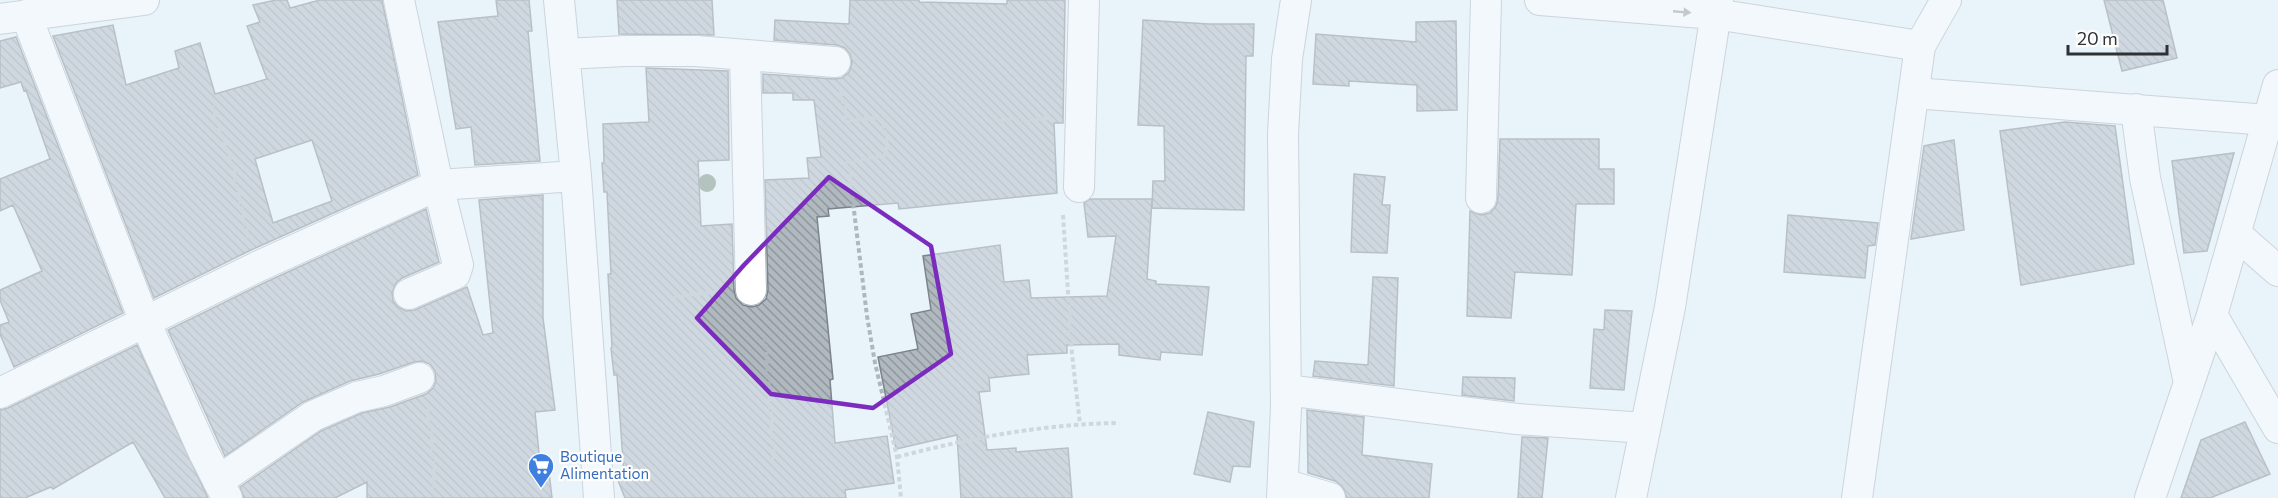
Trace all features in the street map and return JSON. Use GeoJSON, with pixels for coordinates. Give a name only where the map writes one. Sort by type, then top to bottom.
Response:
{"type":"FeatureCollection","features":[{"type":"Feature","properties":{"kind":"street"},"geometry":{"type":"LineString","coordinates":[[144,0],[13,17],[145,322],[222,490],[314,416],[357,397],[384,391],[419,378]]}},
{"type":"Feature","properties":{"kind":"street"},"geometry":{"type":"LineString","coordinates":[[399,0],[438,185],[452,233],[457,270],[455,274],[409,294]]}},
{"type":"Feature","properties":{"kind":"street"},"geometry":{"type":"LineString","coordinates":[[559,0],[576,176],[599,498]]}},
{"type":"Feature","properties":{"kind":"street"},"geometry":{"type":"LineString","coordinates":[[1079,187],[1084,0]]}},
{"type":"Feature","properties":{"kind":"street"},"geometry":{"type":"LineString","coordinates":[[1296,0],[1287,59],[1283,134],[1286,390],[1282,491],[1330,498]]}},
{"type":"Feature","properties":{"kind":"street"},"geometry":{"type":"LineString","coordinates":[[1481,198],[1486,0]]}},
{"type":"Feature","properties":{"kind":"street"},"geometry":{"type":"LineString","coordinates":[[1540,0],[1716,7],[1920,46]]}},
{"type":"Feature","properties":{"kind":"street"},"geometry":{"type":"LineString","coordinates":[[1857,498],[1920,46],[1946,0]]}},
{"type":"Feature","properties":{"kind":"street"},"geometry":{"type":"LineString","coordinates":[[1630,498],[1670,307],[1716,7]]}},
{"type":"Feature","properties":{"kind":"street"},"geometry":{"type":"LineString","coordinates":[[565,54],[696,51],[835,62]]}},
{"type":"Feature","properties":{"kind":"street"},"geometry":{"type":"LineString","coordinates":[[745,56],[751,290]]}},
{"type":"Feature","properties":{"kind":"street"},"geometry":{"type":"LineString","coordinates":[[2150,498],[2212,315],[2278,85]]}},
{"type":"Feature","properties":{"kind":"street"},"geometry":{"type":"LineString","coordinates":[[1914,93],[2268,120]]}},
{"type":"Feature","properties":{"kind":"street"},"geometry":{"type":"LineString","coordinates":[[2136,109],[2145,178],[2189,384]]}},
{"type":"Feature","properties":{"kind":"street"},"geometry":{"type":"LineString","coordinates":[[0,393],[259,266],[438,185],[576,176]]}},
{"type":"Feature","properties":{"kind":"street"},"geometry":{"type":"LineString","coordinates":[[2236,235],[2278,271]]}},
{"type":"Feature","properties":{"kind":"street"},"geometry":{"type":"LineString","coordinates":[[2212,315],[2278,428]]}},
{"type":"Feature","properties":{"kind":"street"},"geometry":{"type":"LineString","coordinates":[[1286,390],[1517,419],[1645,428]]}},
{"type":"Feature","properties":{"kind":"path"},"geometry":{"type":"LineString","coordinates":[[835,62],[840,94],[848,120],[877,118],[883,121],[886,137],[886,154],[848,162],[875,363],[897,458],[902,498]]}},
{"type":"Feature","properties":{"kind":"path"},"geometry":{"type":"LineString","coordinates":[[212,106],[233,168],[247,237],[259,266]]}},
{"type":"Feature","properties":{"kind":"path"},"geometry":{"type":"LineString","coordinates":[[999,121],[1080,117]]}},
{"type":"Feature","properties":{"kind":"path"},"geometry":{"type":"LineString","coordinates":[[1079,187],[1064,194],[1063,212],[1080,424]]}},
{"type":"Feature","properties":{"kind":"path"},"geometry":{"type":"LineString","coordinates":[[674,296],[751,290]]}},
{"type":"Feature","properties":{"kind":"path"},"geometry":{"type":"LineString","coordinates":[[765,337],[774,459]]}},
{"type":"Feature","properties":{"kind":"path"},"geometry":{"type":"LineString","coordinates":[[419,378],[432,439],[435,498]]}},
{"type":"Feature","properties":{"kind":"path"},"geometry":{"type":"LineString","coordinates":[[897,458],[956,442],[1028,429],[1119,423]]}},
{"type":"Feature","properties":{"kind":"highlighted area"},"geometry":{"type":"Polygon","coordinates":[[[829,177],[931,246],[951,354],[873,408],[771,394],[697,318],[744,265],[829,177]]]}},
{"type":"Feature","properties":{"kind":"building"},"geometry":{"type":"Polygon","coordinates":[[[287,0],[290,8],[320,0],[382,0],[418,175],[251,250],[154,298],[53,36],[113,25],[126,85],[179,68],[175,51],[200,43],[215,94],[267,79],[247,26],[260,22],[253,5],[287,0]],[[312,140],[255,159],[273,223],[332,201],[312,140]]]}},
{"type":"Feature","properties":{"kind":"building"},"geometry":{"type":"Polygon","coordinates":[[[496,0],[529,0],[532,31],[528,31],[540,161],[475,165],[471,127],[456,129],[438,22],[498,16],[496,0]]]}},
{"type":"Feature","properties":{"kind":"building"},"geometry":{"type":"Polygon","coordinates":[[[617,0],[712,0],[714,35],[619,34],[617,0]]]}},
{"type":"Feature","properties":{"kind":"building"},"geometry":{"type":"Polygon","coordinates":[[[850,0],[1007,4],[1007,0],[1065,0],[1063,123],[1054,123],[1057,193],[899,209],[898,203],[828,209],[829,216],[817,217],[833,379],[830,380],[835,443],[887,436],[894,483],[845,490],[846,498],[625,498],[617,478],[624,475],[617,375],[614,375],[611,348],[608,274],[611,274],[607,192],[604,192],[602,163],[604,163],[603,124],[649,122],[646,68],[728,71],[729,160],[698,161],[701,226],[732,224],[736,298],[743,305],[752,307],[759,305],[766,299],[768,290],[765,180],[809,178],[807,158],[821,157],[814,100],[793,100],[793,93],[763,93],[763,74],[834,79],[842,78],[849,72],[852,63],[850,54],[845,48],[837,45],[774,40],[775,20],[849,24],[850,0]]]}},
{"type":"Feature","properties":{"kind":"building"},"geometry":{"type":"Polygon","coordinates":[[[2104,0],[2163,0],[2177,58],[2122,71],[2104,0]]]}},
{"type":"Feature","properties":{"kind":"building"},"geometry":{"type":"Polygon","coordinates":[[[1143,20],[1254,24],[1253,56],[1246,56],[1244,210],[1152,208],[1153,181],[1165,181],[1164,126],[1138,125],[1143,20]]]}},
{"type":"Feature","properties":{"kind":"building"},"geometry":{"type":"Polygon","coordinates":[[[1456,21],[1457,110],[1417,111],[1417,85],[1349,81],[1349,86],[1313,84],[1316,34],[1416,42],[1416,22],[1456,21]]]}},
{"type":"Feature","properties":{"kind":"building"},"geometry":{"type":"Polygon","coordinates":[[[16,37],[123,313],[14,367],[0,334],[0,325],[9,322],[0,300],[0,290],[42,271],[13,205],[0,211],[0,179],[50,159],[26,90],[24,91],[21,82],[0,88],[0,41],[16,37]]]}},
{"type":"Feature","properties":{"kind":"building"},"geometry":{"type":"Polygon","coordinates":[[[2065,122],[2115,126],[2134,264],[2021,285],[2000,131],[2065,122]]]}},
{"type":"Feature","properties":{"kind":"building"},"geometry":{"type":"Polygon","coordinates":[[[1500,139],[1599,139],[1599,169],[1614,169],[1614,204],[1576,204],[1572,275],[1515,272],[1511,318],[1467,316],[1470,211],[1481,215],[1490,213],[1496,206],[1500,139]]]}},
{"type":"Feature","properties":{"kind":"building"},"geometry":{"type":"Polygon","coordinates":[[[1954,140],[1964,230],[1911,239],[1924,146],[1954,140]]]}},
{"type":"Feature","properties":{"kind":"building"},"geometry":{"type":"Polygon","coordinates":[[[2234,153],[2207,251],[2184,253],[2172,161],[2234,153]]]}},
{"type":"Feature","properties":{"kind":"building"},"geometry":{"type":"Polygon","coordinates":[[[1354,174],[1385,177],[1382,205],[1390,205],[1387,253],[1351,252],[1354,174]]]}},
{"type":"Feature","properties":{"kind":"building"},"geometry":{"type":"Polygon","coordinates":[[[543,195],[543,318],[555,410],[535,412],[540,464],[548,463],[552,498],[367,498],[367,482],[335,498],[244,498],[240,487],[321,431],[362,413],[390,407],[426,394],[433,388],[436,381],[435,371],[430,364],[422,361],[350,381],[303,402],[225,456],[168,330],[266,282],[426,209],[439,262],[402,278],[396,283],[392,293],[393,301],[406,311],[415,310],[467,287],[483,335],[493,333],[479,200],[543,195]]]}},
{"type":"Feature","properties":{"kind":"building"},"geometry":{"type":"Polygon","coordinates":[[[1090,199],[1152,199],[1147,279],[1156,281],[1156,284],[1209,287],[1202,355],[1161,352],[1160,360],[1119,355],[1119,344],[1067,345],[1067,353],[1027,355],[1029,374],[989,378],[990,391],[979,392],[987,450],[1016,448],[1016,452],[1068,448],[1072,498],[961,498],[957,435],[896,449],[878,357],[918,349],[911,314],[931,310],[923,256],[1000,245],[1004,282],[1029,280],[1031,298],[1107,296],[1116,236],[1088,237],[1084,203],[1090,199]]]}},
{"type":"Feature","properties":{"kind":"building"},"geometry":{"type":"Polygon","coordinates":[[[1788,215],[1878,223],[1875,245],[1868,246],[1865,278],[1784,272],[1788,215]]]}},
{"type":"Feature","properties":{"kind":"building"},"geometry":{"type":"Polygon","coordinates":[[[1373,277],[1398,278],[1394,386],[1313,376],[1315,361],[1368,365],[1373,277]]]}},
{"type":"Feature","properties":{"kind":"building"},"geometry":{"type":"Polygon","coordinates":[[[1605,310],[1632,311],[1624,390],[1590,388],[1594,329],[1604,330],[1605,310]]]}},
{"type":"Feature","properties":{"kind":"building"},"geometry":{"type":"Polygon","coordinates":[[[137,345],[208,498],[165,498],[133,442],[53,489],[51,487],[25,498],[0,498],[0,410],[137,345]]]}},
{"type":"Feature","properties":{"kind":"building"},"geometry":{"type":"Polygon","coordinates":[[[1463,377],[1515,378],[1514,401],[1462,395],[1463,377]]]}},
{"type":"Feature","properties":{"kind":"building"},"geometry":{"type":"Polygon","coordinates":[[[1307,410],[1364,417],[1362,455],[1432,464],[1429,498],[1347,498],[1342,486],[1335,481],[1308,473],[1307,410]]]}},
{"type":"Feature","properties":{"kind":"building"},"geometry":{"type":"Polygon","coordinates":[[[1208,412],[1254,422],[1250,467],[1233,466],[1230,482],[1194,474],[1208,412]]]}},
{"type":"Feature","properties":{"kind":"building"},"geometry":{"type":"Polygon","coordinates":[[[2245,422],[2270,474],[2210,498],[2181,498],[2201,440],[2245,422]]]}},
{"type":"Feature","properties":{"kind":"building"},"geometry":{"type":"Polygon","coordinates":[[[1522,437],[1548,438],[1542,498],[1518,498],[1522,437]]]}},
{"type":"Feature","properties":{"kind":"place","name":"Boutique Alimentation"},"geometry":{"type":"Point","coordinates":[541,489]}}]}
